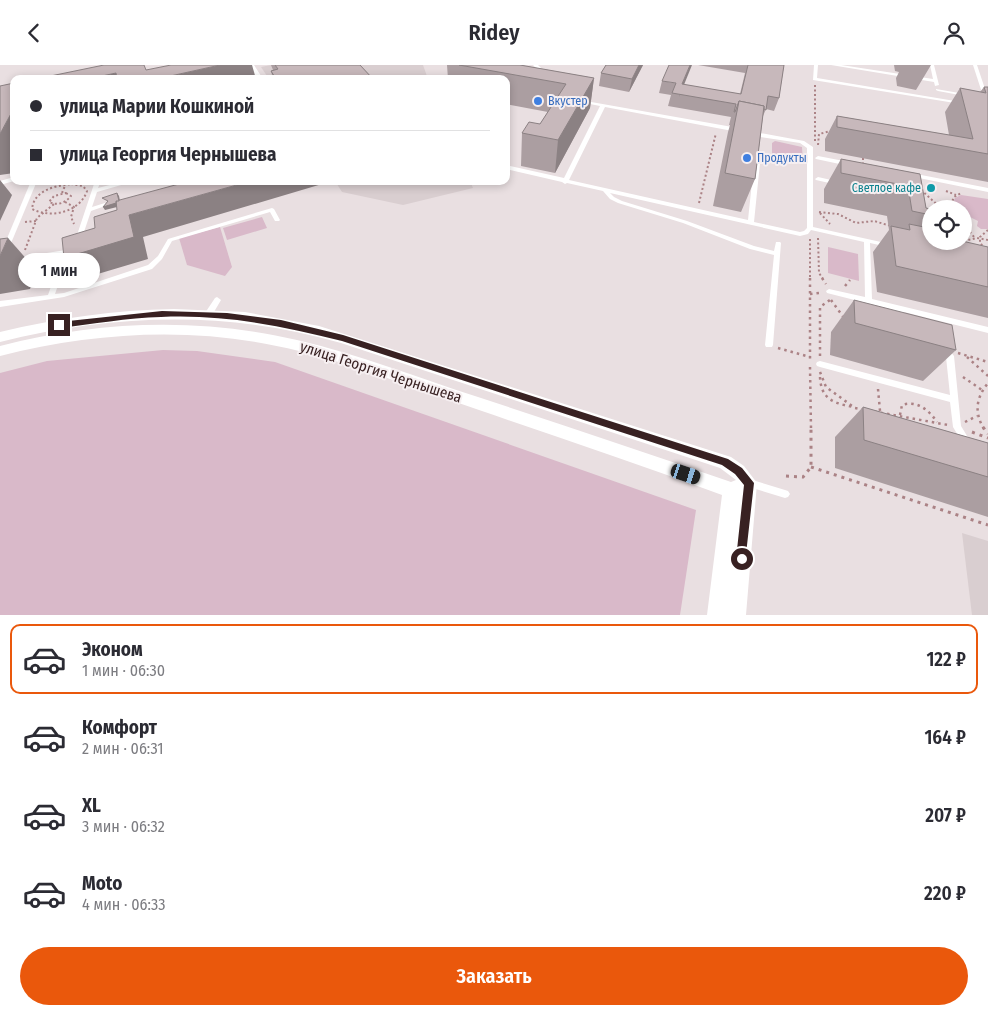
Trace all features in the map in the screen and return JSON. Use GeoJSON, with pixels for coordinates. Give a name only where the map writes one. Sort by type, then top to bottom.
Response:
{"type":"FeatureCollection","features":[{"type":"Feature","properties":{"kind":"street","name":"улица Георгия Чернышева"},"geometry":{"type":"LineString","coordinates":[[0,337],[76,322],[162,314],[208,315],[281,323],[343,338],[725,462],[738,471],[749,483]]}},
{"type":"Feature","properties":{"kind":"street","name":"улица Георгия Чернышева"},"geometry":{"type":"LineString","coordinates":[[0,351],[48,341],[132,330],[207,330],[257,336],[328,353],[731,490]]}},
{"type":"Feature","properties":{"kind":"street"},"geometry":{"type":"LineString","coordinates":[[717,615],[731,490],[749,483],[736,615]]}},
{"type":"Feature","properties":{"kind":"lane"},"geometry":{"type":"LineString","coordinates":[[249,75],[257,73],[252,65]]}},
{"type":"Feature","properties":{"kind":"lane"},"geometry":{"type":"LineString","coordinates":[[535,65],[548,76]]}},
{"type":"Feature","properties":{"kind":"lane"},"geometry":{"type":"LineString","coordinates":[[816,65],[815,79],[969,104]]}},
{"type":"Feature","properties":{"kind":"lane"},"geometry":{"type":"LineString","coordinates":[[833,65],[936,81]]}},
{"type":"Feature","properties":{"kind":"lane"},"geometry":{"type":"LineString","coordinates":[[879,65],[880,72]]}},
{"type":"Feature","properties":{"kind":"lane"},"geometry":{"type":"LineString","coordinates":[[932,65],[940,99]]}},
{"type":"Feature","properties":{"kind":"lane"},"geometry":{"type":"LineString","coordinates":[[975,65],[988,106],[978,106]]}},
{"type":"Feature","properties":{"kind":"lane"},"geometry":{"type":"LineString","coordinates":[[938,90],[986,99]]}},
{"type":"Feature","properties":{"kind":"lane"},"geometry":{"type":"LineString","coordinates":[[574,99],[743,131]]}},
{"type":"Feature","properties":{"kind":"lane"},"geometry":{"type":"LineString","coordinates":[[565,182],[603,105]]}},
{"type":"Feature","properties":{"kind":"lane"},"geometry":{"type":"LineString","coordinates":[[752,133],[802,142],[810,147],[812,229]]}},
{"type":"Feature","properties":{"kind":"lane"},"geometry":{"type":"LineString","coordinates":[[759,143],[760,135]]}},
{"type":"Feature","properties":{"kind":"lane"},"geometry":{"type":"LineString","coordinates":[[818,158],[854,165]]}},
{"type":"Feature","properties":{"kind":"lane"},"geometry":{"type":"LineString","coordinates":[[751,223],[758,159]]}},
{"type":"Feature","properties":{"kind":"lane"},"geometry":{"type":"LineString","coordinates":[[510,168],[800,234],[812,229],[894,246]]}},
{"type":"Feature","properties":{"kind":"lane"},"geometry":{"type":"LineString","coordinates":[[899,173],[988,190]]}},
{"type":"Feature","properties":{"kind":"lane"},"geometry":{"type":"LineString","coordinates":[[908,175],[910,186]]}},
{"type":"Feature","properties":{"kind":"lane"},"geometry":{"type":"LineString","coordinates":[[818,179],[845,184]]}},
{"type":"Feature","properties":{"kind":"lane"},"geometry":{"type":"LineString","coordinates":[[34,185],[4,260],[21,260],[76,251]]}},
{"type":"Feature","properties":{"kind":"lane"},"geometry":{"type":"LineString","coordinates":[[51,295],[63,261],[76,251],[97,185]]}},
{"type":"Feature","properties":{"kind":"lane"},"geometry":{"type":"LineString","coordinates":[[95,191],[117,185]]}},
{"type":"Feature","properties":{"kind":"lane"},"geometry":{"type":"LineString","coordinates":[[606,191],[612,199],[620,202],[686,221],[752,248],[776,254]]}},
{"type":"Feature","properties":{"kind":"lane"},"geometry":{"type":"LineString","coordinates":[[89,207],[104,203]]}},
{"type":"Feature","properties":{"kind":"lane"},"geometry":{"type":"LineString","coordinates":[[0,304],[51,295],[64,295],[150,267],[160,257],[170,239],[272,210],[277,220]]}},
{"type":"Feature","properties":{"kind":"lane"},"geometry":{"type":"LineString","coordinates":[[867,240],[871,256],[869,301]]}},
{"type":"Feature","properties":{"kind":"lane"},"geometry":{"type":"LineString","coordinates":[[769,345],[778,243]]}},
{"type":"Feature","properties":{"kind":"lane"},"geometry":{"type":"LineString","coordinates":[[830,295],[892,306],[988,330]]}},
{"type":"Feature","properties":{"kind":"lane"},"geometry":{"type":"LineString","coordinates":[[208,315],[217,300]]}},
{"type":"Feature","properties":{"kind":"lane"},"geometry":{"type":"LineString","coordinates":[[892,306],[914,324]]}},
{"type":"Feature","properties":{"kind":"lane"},"geometry":{"type":"LineString","coordinates":[[935,341],[950,356],[957,427],[975,451],[953,444]]}},
{"type":"Feature","properties":{"kind":"lane"},"geometry":{"type":"LineString","coordinates":[[820,365],[954,400]]}},
{"type":"Feature","properties":{"kind":"lane","name":"улица Георгия Чернышева"},"geometry":{"type":"LineString","coordinates":[[749,483],[785,494]]}},
{"type":"Feature","properties":{"kind":"path"},"geometry":{"type":"LineString","coordinates":[[815,79],[815,150]]}},
{"type":"Feature","properties":{"kind":"path"},"geometry":{"type":"LineString","coordinates":[[696,211],[717,127]]}},
{"type":"Feature","properties":{"kind":"path"},"geometry":{"type":"LineString","coordinates":[[818,158],[819,134],[834,131]]}},
{"type":"Feature","properties":{"kind":"path"},"geometry":{"type":"LineString","coordinates":[[862,158],[863,171]]}},
{"type":"Feature","properties":{"kind":"path"},"geometry":{"type":"LineString","coordinates":[[62,193],[65,185]]}},
{"type":"Feature","properties":{"kind":"path"},"geometry":{"type":"LineString","coordinates":[[65,185],[47,190],[34,199],[32,209],[42,213],[56,213],[74,207],[87,194],[85,188],[78,185]]}},
{"type":"Feature","properties":{"kind":"path"},"geometry":{"type":"LineString","coordinates":[[910,186],[922,191],[931,200]]}},
{"type":"Feature","properties":{"kind":"path"},"geometry":{"type":"LineString","coordinates":[[54,204],[50,203],[50,199],[62,193],[70,195],[65,202]]}},
{"type":"Feature","properties":{"kind":"path"},"geometry":{"type":"LineString","coordinates":[[953,200],[954,197],[968,193]]}},
{"type":"Feature","properties":{"kind":"path"},"geometry":{"type":"LineString","coordinates":[[21,260],[37,218],[42,213],[54,204],[65,202],[74,207]]}},
{"type":"Feature","properties":{"kind":"path"},"geometry":{"type":"LineString","coordinates":[[74,207],[71,217],[76,230]]}},
{"type":"Feature","properties":{"kind":"path"},"geometry":{"type":"LineString","coordinates":[[818,211],[838,214],[856,223],[874,221],[899,229]]}},
{"type":"Feature","properties":{"kind":"path"},"geometry":{"type":"LineString","coordinates":[[812,229],[819,273],[844,318]]}},
{"type":"Feature","properties":{"kind":"path"},"geometry":{"type":"LineString","coordinates":[[786,476],[803,477],[811,467],[812,229]]}},
{"type":"Feature","properties":{"kind":"path"},"geometry":{"type":"LineString","coordinates":[[980,238],[988,230]]}},
{"type":"Feature","properties":{"kind":"path"},"geometry":{"type":"LineString","coordinates":[[972,234],[975,238]]}},
{"type":"Feature","properties":{"kind":"path"},"geometry":{"type":"LineString","coordinates":[[980,238],[986,256]]}},
{"type":"Feature","properties":{"kind":"path"},"geometry":{"type":"LineString","coordinates":[[972,239],[988,240]]}},
{"type":"Feature","properties":{"kind":"path"},"geometry":{"type":"LineString","coordinates":[[984,249],[988,252]]}},
{"type":"Feature","properties":{"kind":"path"},"geometry":{"type":"LineString","coordinates":[[830,295],[820,307],[820,389],[828,400],[836,404],[855,408],[880,411],[957,427]]}},
{"type":"Feature","properties":{"kind":"path"},"geometry":{"type":"LineString","coordinates":[[769,345],[810,357]]}},
{"type":"Feature","properties":{"kind":"path"},"geometry":{"type":"LineString","coordinates":[[943,347],[988,362]]}},
{"type":"Feature","properties":{"kind":"path"},"geometry":{"type":"LineString","coordinates":[[966,355],[988,376]]}},
{"type":"Feature","properties":{"kind":"path"},"geometry":{"type":"LineString","coordinates":[[950,361],[965,379],[982,390]]}},
{"type":"Feature","properties":{"kind":"path"},"geometry":{"type":"LineString","coordinates":[[820,375],[826,387],[855,408]]}},
{"type":"Feature","properties":{"kind":"path"},"geometry":{"type":"LineString","coordinates":[[877,380],[880,417]]}},
{"type":"Feature","properties":{"kind":"path"},"geometry":{"type":"LineString","coordinates":[[988,383],[978,394],[976,411],[980,426],[988,434]]}},
{"type":"Feature","properties":{"kind":"path"},"geometry":{"type":"LineString","coordinates":[[900,415],[902,405],[912,403],[924,408],[938,423]]}},
{"type":"Feature","properties":{"kind":"path"},"geometry":{"type":"LineString","coordinates":[[811,467],[988,525]]}},
{"type":"Feature","properties":{"kind":"shaded area"},"geometry":{"type":"Polygon","coordinates":[[[271,65],[423,65],[427,75],[266,75],[261,67],[271,65]]]}},
{"type":"Feature","properties":{"kind":"shaded area"},"geometry":{"type":"Polygon","coordinates":[[[775,141],[802,147],[803,162],[772,157],[772,143],[775,141]]]}},
{"type":"Feature","properties":{"kind":"shaded area"},"geometry":{"type":"Polygon","coordinates":[[[338,185],[472,185],[473,188],[403,205],[342,192],[338,185]]]}},
{"type":"Feature","properties":{"kind":"shaded area"},"geometry":{"type":"Polygon","coordinates":[[[961,195],[988,199],[988,229],[981,229],[977,226],[978,221],[972,218],[972,200],[954,200],[961,195]]]}},
{"type":"Feature","properties":{"kind":"shaded area"},"geometry":{"type":"Polygon","coordinates":[[[262,217],[267,228],[227,240],[223,228],[262,217]]]}},
{"type":"Feature","properties":{"kind":"shaded area"},"geometry":{"type":"Polygon","coordinates":[[[220,227],[232,267],[225,276],[187,265],[179,238],[220,227]]]}},
{"type":"Feature","properties":{"kind":"shaded area"},"geometry":{"type":"Polygon","coordinates":[[[828,247],[858,254],[859,281],[828,273],[828,247]]]}},
{"type":"Feature","properties":{"kind":"shaded area"},"geometry":{"type":"Polygon","coordinates":[[[163,350],[197,351],[275,362],[696,510],[680,615],[0,615],[0,373],[47,361],[163,350]]]}},
{"type":"Feature","properties":{"kind":"shaded area"},"geometry":{"type":"Polygon","coordinates":[[[962,533],[988,541],[988,615],[972,615],[962,533]]]}},
{"type":"Feature","properties":{"kind":"building"},"geometry":{"type":"Polygon","coordinates":[[[104,65],[144,65],[146,70],[171,65],[220,65],[175,75],[116,75],[116,73],[107,75],[55,75],[104,65]]]}},
{"type":"Feature","properties":{"kind":"building"},"geometry":{"type":"Polygon","coordinates":[[[275,65],[360,65],[369,75],[274,75],[271,71],[278,69],[275,65]]]}},
{"type":"Feature","properties":{"kind":"building"},"geometry":{"type":"Polygon","coordinates":[[[459,65],[520,65],[594,78],[558,140],[522,133],[529,122],[540,124],[566,84],[459,65]]]}},
{"type":"Feature","properties":{"kind":"building"},"geometry":{"type":"Polygon","coordinates":[[[606,65],[639,65],[632,79],[601,73],[606,65]]]}},
{"type":"Feature","properties":{"kind":"building"},"geometry":{"type":"Polygon","coordinates":[[[669,65],[690,65],[682,84],[741,94],[748,65],[784,65],[779,98],[768,96],[766,110],[764,106],[739,101],[734,112],[736,104],[672,93],[676,83],[662,81],[669,65]]]}},
{"type":"Feature","properties":{"kind":"building"},"geometry":{"type":"Polygon","coordinates":[[[10,84],[10,115],[0,134],[0,86],[10,84]]]}},
{"type":"Feature","properties":{"kind":"building"},"geometry":{"type":"Polygon","coordinates":[[[984,87],[988,87],[988,154],[837,127],[837,116],[973,139],[960,88],[986,93],[984,87]]]}},
{"type":"Feature","properties":{"kind":"building"},"geometry":{"type":"Polygon","coordinates":[[[739,101],[764,106],[755,179],[725,173],[739,101]]]}},
{"type":"Feature","properties":{"kind":"building"},"geometry":{"type":"Polygon","coordinates":[[[841,159],[920,174],[925,200],[922,200],[922,213],[912,211],[908,186],[841,173],[841,159]]]}},
{"type":"Feature","properties":{"kind":"building"},"geometry":{"type":"Polygon","coordinates":[[[175,185],[237,185],[129,215],[134,237],[64,258],[62,238],[95,228],[94,217],[117,210],[116,201],[175,185]]]}},
{"type":"Feature","properties":{"kind":"building"},"geometry":{"type":"Polygon","coordinates":[[[117,193],[119,201],[103,207],[108,201],[102,198],[117,193]]]}},
{"type":"Feature","properties":{"kind":"building"},"geometry":{"type":"Polygon","coordinates":[[[909,224],[922,227],[922,250],[972,250],[972,243],[988,247],[988,287],[896,266],[891,226],[910,230],[909,224]]]}},
{"type":"Feature","properties":{"kind":"building"},"geometry":{"type":"Polygon","coordinates":[[[8,238],[0,256],[0,239],[8,238]]]}},
{"type":"Feature","properties":{"kind":"building"},"geometry":{"type":"Polygon","coordinates":[[[854,300],[952,325],[956,350],[855,323],[854,300]]]}},
{"type":"Feature","properties":{"kind":"building"},"geometry":{"type":"Polygon","coordinates":[[[863,407],[988,443],[988,477],[864,440],[863,407]]]}},
{"type":"Feature","properties":{"kind":"place","name":"Вкустер"},"geometry":{"type":"Point","coordinates":[538,101]}},
{"type":"Feature","properties":{"kind":"place","name":"Продукты"},"geometry":{"type":"Point","coordinates":[747,158]}},
{"type":"Feature","properties":{"kind":"place","name":"Светлое кафе"},"geometry":{"type":"Point","coordinates":[931,188]}},
{"type":"Feature","properties":{"kind":"route"},"geometry":{"type":"LineString","coordinates":[[59,325],[162,314],[254,318],[281,323],[343,338],[725,462],[738,471],[749,483],[742,559]]}}]}
